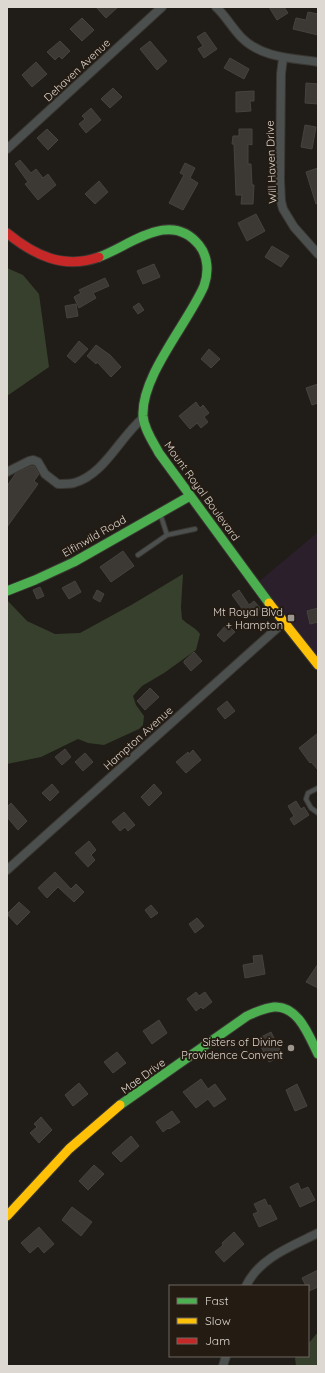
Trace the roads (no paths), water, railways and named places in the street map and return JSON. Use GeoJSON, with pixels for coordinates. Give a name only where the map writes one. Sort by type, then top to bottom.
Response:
{"type":"FeatureCollection","features":[{"type":"Feature","properties":{"kind":"main road","name":"Mount Royal Boulevard"},"geometry":{"type":"LineString","coordinates":[[7,234],[32,253],[44,258],[70,262],[94,259],[151,232],[162,229],[179,231],[188,235],[201,247],[206,258],[206,279],[199,295],[146,392],[143,404],[143,418],[146,430],[159,454],[284,622],[318,665]]}},
{"type":"Feature","properties":{"kind":"main road","name":"Elfinwild Road"},"geometry":{"type":"LineString","coordinates":[[7,591],[74,562],[190,496]]}},
{"type":"Feature","properties":{"kind":"main road","name":"Mae Drive"},"geometry":{"type":"LineString","coordinates":[[7,1216],[78,1141],[99,1123],[169,1071],[257,1010],[279,1006],[293,1012],[306,1031],[318,1054]]}},
{"type":"Feature","properties":{"kind":"street","name":"Dehaven Avenue"},"geometry":{"type":"LineString","coordinates":[[7,149],[162,7]]}},
{"type":"Feature","properties":{"kind":"street"},"geometry":{"type":"LineString","coordinates":[[216,7],[237,33],[258,49],[283,58],[318,62]]}},
{"type":"Feature","properties":{"kind":"street","name":"Will Haven Drive"},"geometry":{"type":"LineString","coordinates":[[283,58],[281,82],[281,201],[283,209],[294,227],[318,254]]}},
{"type":"Feature","properties":{"kind":"street"},"geometry":{"type":"LineString","coordinates":[[7,472],[33,460],[38,462],[45,474],[58,484],[73,483],[84,478],[104,463],[133,426],[143,418]]}},
{"type":"Feature","properties":{"kind":"street","name":"Hampton Avenue"},"geometry":{"type":"LineString","coordinates":[[7,870],[284,622]]}},
{"type":"Feature","properties":{"kind":"street"},"geometry":{"type":"LineString","coordinates":[[247,1285],[256,1270],[272,1257],[318,1233]]}},
{"type":"Feature","properties":{"kind":"lane"},"geometry":{"type":"LineString","coordinates":[[160,513],[167,535]]}},
{"type":"Feature","properties":{"kind":"lane"},"geometry":{"type":"LineString","coordinates":[[138,556],[167,535],[195,530]]}},
{"type":"Feature","properties":{"kind":"lane"},"geometry":{"type":"LineString","coordinates":[[318,788],[308,793],[306,799],[311,808],[318,813]]}},
{"type":"Feature","properties":{"kind":"place","name":"Mt Royal Blvd + Hampton"},"geometry":{"type":"Point","coordinates":[291,618]}},
{"type":"Feature","properties":{"kind":"place","name":"Sisters of Divine Providence Convent"},"geometry":{"type":"Point","coordinates":[291,1048]}}]}
